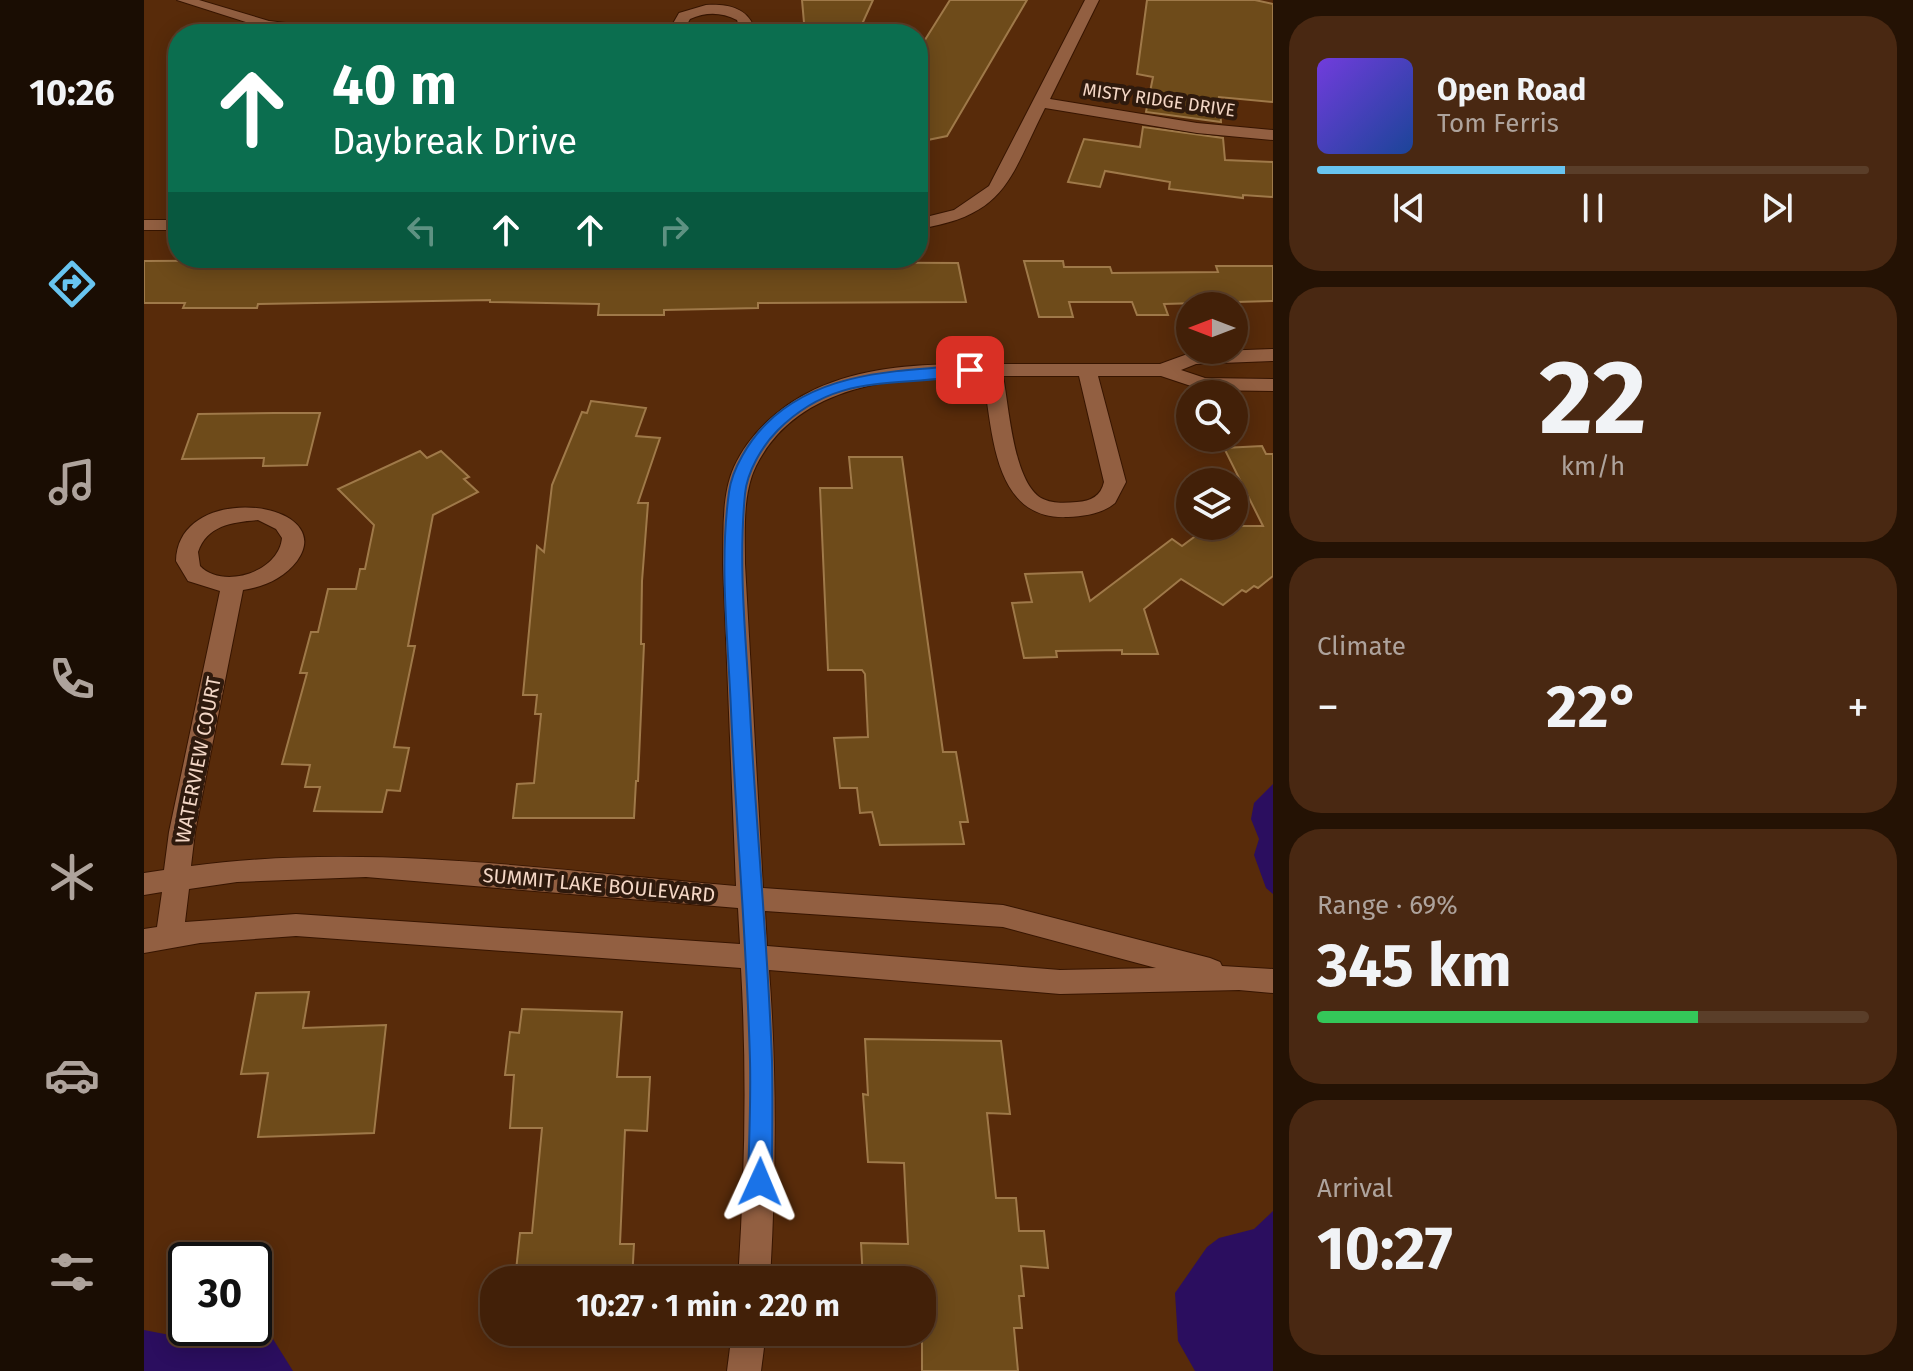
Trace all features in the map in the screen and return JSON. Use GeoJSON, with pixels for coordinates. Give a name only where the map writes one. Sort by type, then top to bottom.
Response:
{"type":"FeatureCollection","features":[{"type":"Feature","properties":{"kind":"street"},"geometry":{"type":"LineString","coordinates":[[184,0],[265,24]]}},
{"type":"Feature","properties":{"kind":"street"},"geometry":{"type":"LineString","coordinates":[[928,221],[964,212],[989,195],[1005,171],[1092,0]]}},
{"type":"Feature","properties":{"kind":"street"},"geometry":{"type":"LineString","coordinates":[[679,24],[690,13],[724,10],[746,24]]}},
{"type":"Feature","properties":{"kind":"street","name":"MISTY RIDGE DRIVE"},"geometry":{"type":"LineString","coordinates":[[1040,102],[1197,128],[1273,135]]}},
{"type":"Feature","properties":{"kind":"street"},"geometry":{"type":"LineString","coordinates":[[144,225],[168,225]]}},
{"type":"Feature","properties":{"kind":"street"},"geometry":{"type":"LineString","coordinates":[[1163,370],[1193,358],[1273,355]]}},
{"type":"Feature","properties":{"kind":"street"},"geometry":{"type":"LineString","coordinates":[[992,369],[1010,476],[1030,501],[1047,508],[1071,511],[1104,502],[1113,493],[1115,482],[1087,370]]}},
{"type":"Feature","properties":{"kind":"street"},"geometry":{"type":"LineString","coordinates":[[755,1266],[760,1182],[761,1060],[734,564],[735,512],[744,468],[771,428],[794,409],[839,386],[911,372],[1163,370],[1203,384],[1273,385]]}},
{"type":"Feature","properties":{"kind":"street"},"geometry":{"type":"LineString","coordinates":[[261,513],[281,520],[290,528],[294,538],[292,552],[283,565],[264,578],[233,585],[218,585],[191,572],[185,558],[188,544],[197,532],[223,517],[261,513]]}},
{"type":"Feature","properties":{"kind":"street","name":"WATERVIEW COURT"},"geometry":{"type":"LineString","coordinates":[[157,939],[176,878],[182,832],[233,585]]}},
{"type":"Feature","properties":{"kind":"street","name":"SUMMIT LAKE BOULEVARD"},"geometry":{"type":"LineString","coordinates":[[144,884],[237,871],[366,866],[1003,916],[1239,978]]}},
{"type":"Feature","properties":{"kind":"street","name":"SUMMIT LAKE BOULEVARD"},"geometry":{"type":"LineString","coordinates":[[157,939],[200,931],[296,925],[1060,982],[1239,978],[1273,981]]}},
{"type":"Feature","properties":{"kind":"street"},"geometry":{"type":"LineString","coordinates":[[744,1371],[747,1346]]}},
{"type":"Feature","properties":{"kind":"shaded area"},"geometry":{"type":"Polygon","coordinates":[[[1273,784],[1273,894],[1266,888],[1254,855],[1259,839],[1251,819],[1254,803],[1273,784]]]}},
{"type":"Feature","properties":{"kind":"shaded area"},"geometry":{"type":"Polygon","coordinates":[[[1273,1211],[1273,1371],[1195,1371],[1178,1341],[1175,1293],[1207,1247],[1219,1238],[1254,1229],[1273,1211]]]}},
{"type":"Feature","properties":{"kind":"shaded area"},"geometry":{"type":"Polygon","coordinates":[[[144,1330],[168,1335],[168,1346],[272,1346],[272,1337],[293,1371],[144,1371],[144,1330]]]}},
{"type":"Feature","properties":{"kind":"building"},"geometry":{"type":"Polygon","coordinates":[[[802,0],[873,0],[863,24],[804,24],[802,0]]]}},
{"type":"Feature","properties":{"kind":"building"},"geometry":{"type":"Polygon","coordinates":[[[950,0],[1027,0],[947,136],[928,140],[928,35],[950,0]]]}},
{"type":"Feature","properties":{"kind":"building"},"geometry":{"type":"Polygon","coordinates":[[[1147,0],[1255,0],[1273,4],[1273,102],[1219,97],[1221,122],[1146,112],[1153,77],[1137,74],[1147,0]]]}},
{"type":"Feature","properties":{"kind":"building"},"geometry":{"type":"Polygon","coordinates":[[[1143,127],[1223,138],[1225,160],[1273,162],[1273,197],[1243,195],[1243,198],[1169,189],[1170,182],[1105,171],[1100,187],[1068,182],[1084,139],[1140,147],[1143,127]]]}},
{"type":"Feature","properties":{"kind":"building"},"geometry":{"type":"Polygon","coordinates":[[[144,261],[168,261],[168,268],[928,268],[928,263],[958,263],[966,302],[758,303],[758,308],[664,310],[664,315],[598,315],[599,304],[490,300],[183,308],[185,303],[144,303],[144,261]]]}},
{"type":"Feature","properties":{"kind":"building"},"geometry":{"type":"Polygon","coordinates":[[[1024,261],[1063,261],[1064,267],[1110,267],[1112,273],[1218,272],[1216,266],[1273,266],[1273,301],[1248,302],[1248,292],[1176,292],[1176,304],[1164,304],[1168,315],[1137,315],[1132,302],[1069,302],[1073,317],[1039,317],[1024,261]]]}},
{"type":"Feature","properties":{"kind":"building"},"geometry":{"type":"Polygon","coordinates":[[[591,401],[646,408],[636,436],[660,438],[638,503],[648,503],[642,581],[641,644],[644,644],[634,818],[513,818],[517,784],[534,783],[541,714],[535,714],[537,695],[523,695],[537,546],[544,552],[552,485],[582,412],[587,413],[591,401]]]}},
{"type":"Feature","properties":{"kind":"building"},"geometry":{"type":"Polygon","coordinates":[[[320,413],[307,465],[263,466],[264,458],[182,459],[198,414],[320,413]]]}},
{"type":"Feature","properties":{"kind":"building"},"geometry":{"type":"Polygon","coordinates":[[[1262,446],[1266,454],[1273,454],[1273,576],[1258,588],[1254,586],[1246,592],[1242,590],[1223,605],[1181,579],[1144,609],[1158,654],[1122,654],[1122,650],[1056,651],[1057,657],[1024,658],[1012,603],[1032,602],[1025,574],[1082,572],[1090,601],[1172,539],[1182,546],[1190,540],[1248,540],[1248,526],[1263,526],[1248,496],[1248,468],[1234,468],[1226,452],[1248,452],[1248,447],[1262,446]]]}},
{"type":"Feature","properties":{"kind":"building"},"geometry":{"type":"Polygon","coordinates":[[[420,451],[427,458],[441,451],[469,477],[464,479],[478,492],[433,515],[408,646],[415,646],[394,747],[409,748],[400,791],[387,790],[382,812],[314,811],[320,787],[305,787],[310,765],[282,764],[307,673],[300,673],[311,632],[318,632],[328,589],[356,589],[360,569],[365,569],[374,525],[338,489],[420,451]]]}},
{"type":"Feature","properties":{"kind":"building"},"geometry":{"type":"Polygon","coordinates":[[[849,457],[902,457],[943,752],[956,752],[968,822],[960,822],[964,844],[880,845],[872,812],[860,813],[857,788],[840,788],[834,738],[868,737],[865,674],[862,670],[828,670],[820,488],[852,488],[849,457]]]}},
{"type":"Feature","properties":{"kind":"building"},"geometry":{"type":"Polygon","coordinates":[[[309,992],[303,1028],[386,1025],[374,1133],[258,1137],[268,1073],[241,1074],[256,993],[309,992]]]}},
{"type":"Feature","properties":{"kind":"building"},"geometry":{"type":"Polygon","coordinates":[[[522,1009],[622,1012],[617,1077],[650,1077],[647,1131],[625,1130],[620,1244],[634,1244],[633,1266],[516,1266],[520,1233],[532,1233],[542,1128],[510,1128],[514,1075],[505,1075],[510,1032],[519,1033],[522,1009]]]}},
{"type":"Feature","properties":{"kind":"building"},"geometry":{"type":"Polygon","coordinates":[[[865,1039],[1001,1041],[1010,1114],[987,1113],[996,1198],[1016,1198],[1019,1231],[1044,1231],[1048,1268],[1021,1266],[1024,1296],[1019,1296],[1022,1328],[1014,1328],[1018,1371],[922,1371],[922,1346],[936,1346],[936,1266],[862,1266],[861,1243],[908,1244],[904,1163],[868,1162],[863,1094],[868,1095],[865,1039]]]}},
{"type":"Feature","properties":{"kind":"route"},"geometry":{"type":"LineString","coordinates":[[760,1182],[761,1060],[734,564],[737,491],[744,468],[758,445],[771,428],[794,409],[839,386],[876,377],[970,370]]}}]}
